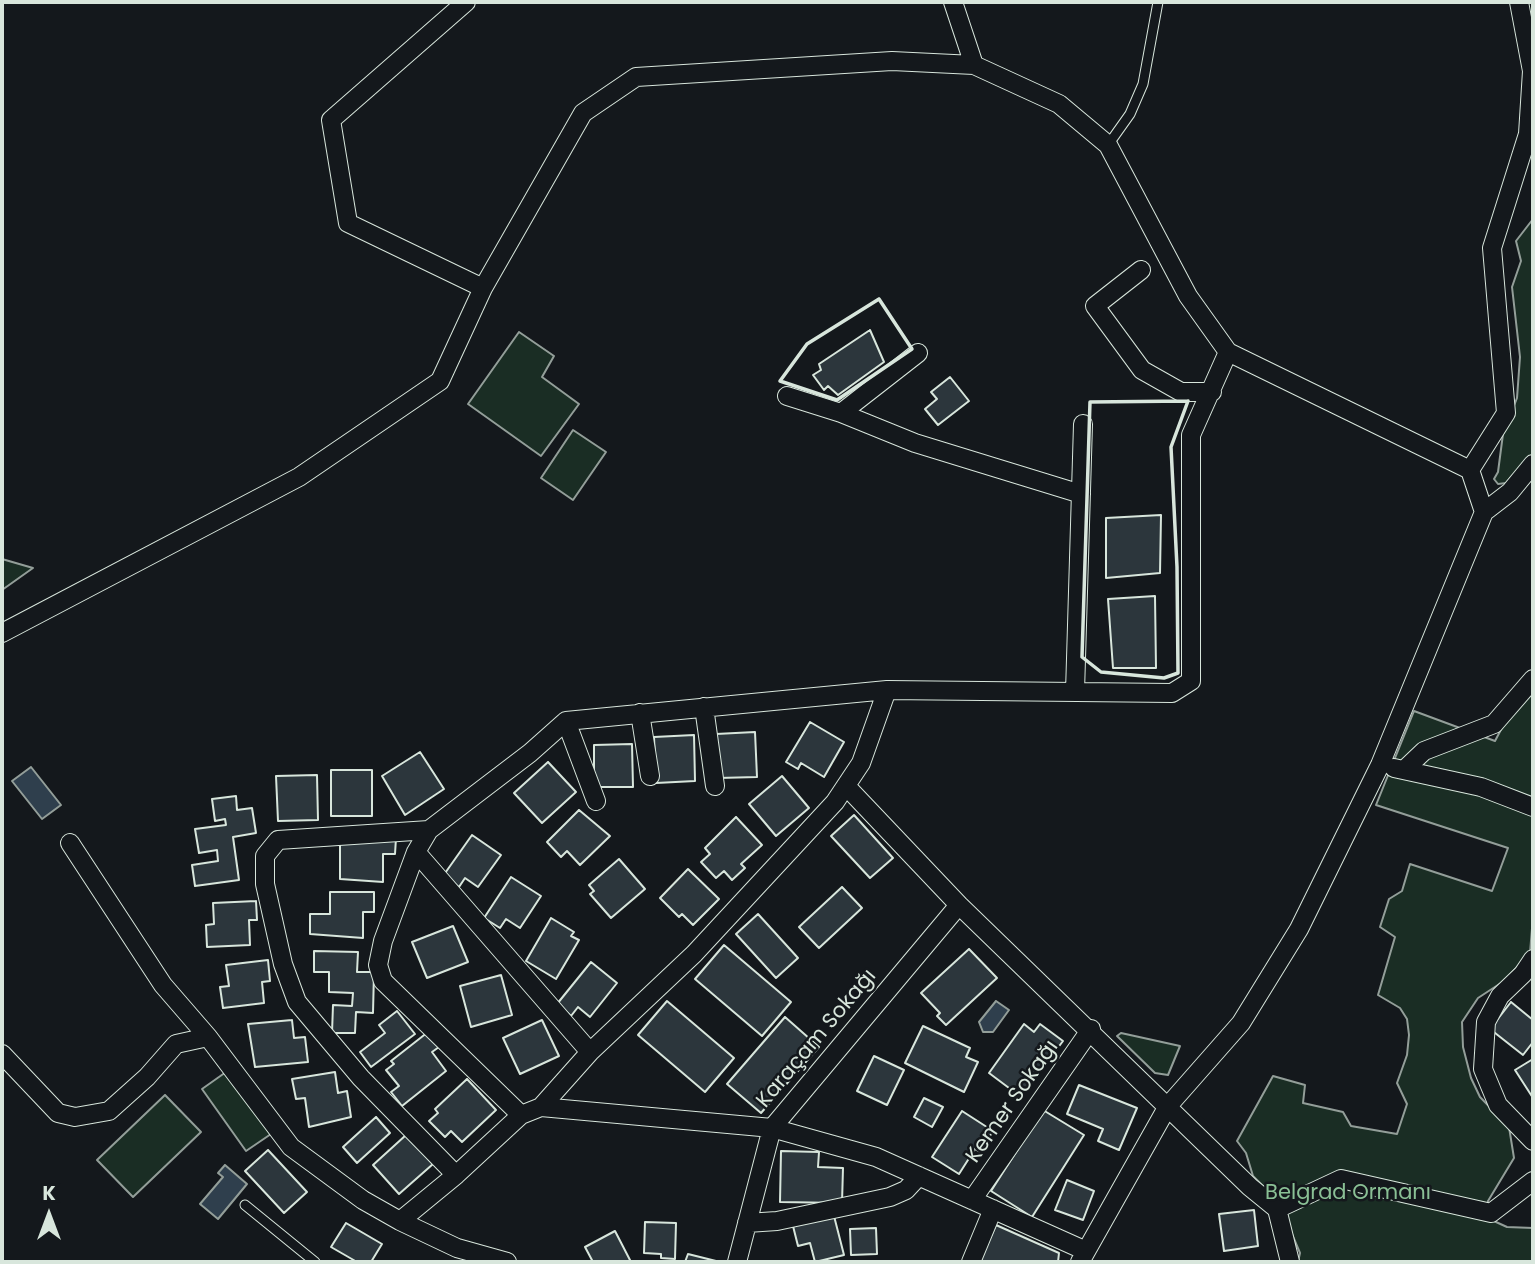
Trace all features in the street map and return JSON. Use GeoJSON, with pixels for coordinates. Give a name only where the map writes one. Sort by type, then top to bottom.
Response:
{"type":"FeatureCollection","features":[{"type":"Feature","properties":{"kind":"street"},"geometry":{"type":"LineString","coordinates":[[953,2],[974,65]]}},
{"type":"Feature","properties":{"kind":"street"},"geometry":{"type":"LineString","coordinates":[[1470,470],[1506,413],[1492,248],[1530,132],[1532,71],[1519,2]]}},
{"type":"Feature","properties":{"kind":"street"},"geometry":{"type":"LineString","coordinates":[[456,4],[331,121],[348,223],[483,288]]}},
{"type":"Feature","properties":{"kind":"street"},"geometry":{"type":"LineString","coordinates":[[2,634],[299,477],[440,381],[483,288],[583,113],[636,77],[892,61],[974,65],[1059,104],[1108,145],[1188,296],[1228,352],[1470,470],[1484,512]]}},
{"type":"Feature","properties":{"kind":"street"},"geometry":{"type":"LineString","coordinates":[[1141,270],[1095,306],[1142,370],[1181,392],[1212,392]]}},
{"type":"Feature","properties":{"kind":"street"},"geometry":{"type":"LineString","coordinates":[[521,1115],[383,981],[378,965],[383,941],[416,852],[429,830],[530,753],[566,721],[887,690],[1172,693],[1191,681],[1191,435],[1228,352]]}},
{"type":"Feature","properties":{"kind":"street"},"geometry":{"type":"LineString","coordinates":[[841,413],[918,353]]}},
{"type":"Feature","properties":{"kind":"street"},"geometry":{"type":"LineString","coordinates":[[787,396],[841,413],[915,443],[1081,494]]}},
{"type":"Feature","properties":{"kind":"street"},"geometry":{"type":"LineString","coordinates":[[1075,692],[1083,424]]}},
{"type":"Feature","properties":{"kind":"street"},"geometry":{"type":"LineString","coordinates":[[541,1107],[772,1128],[876,1157],[993,1209],[1083,1257],[1168,1106],[1241,1023],[1299,929],[1380,765],[1484,512],[1510,492],[1533,464]]}},
{"type":"Feature","properties":{"kind":"street"},"geometry":{"type":"LineString","coordinates":[[1404,770],[1424,751],[1494,724],[1533,679]]}},
{"type":"Feature","properties":{"kind":"street"},"geometry":{"type":"LineString","coordinates":[[400,1221],[456,1175],[521,1115],[541,1107],[590,1052],[694,954],[835,802],[861,764],[887,690]]}},
{"type":"Feature","properties":{"kind":"street"},"geometry":{"type":"LineString","coordinates":[[704,707],[715,786]]}},
{"type":"Feature","properties":{"kind":"street"},"geometry":{"type":"LineString","coordinates":[[640,713],[650,776]]}},
{"type":"Feature","properties":{"kind":"street"},"geometry":{"type":"LineString","coordinates":[[566,721],[596,801]]}},
{"type":"Feature","properties":{"kind":"street"},"geometry":{"type":"LineString","coordinates":[[1380,765],[1480,787],[1533,807]]}},
{"type":"Feature","properties":{"kind":"street"},"geometry":{"type":"LineString","coordinates":[[846,786],[959,905],[1091,1029],[1250,1187],[1277,1209],[1290,1262]]}},
{"type":"Feature","properties":{"kind":"street"},"geometry":{"type":"LineString","coordinates":[[429,830],[278,840],[265,856],[265,884],[283,964],[297,1002],[361,1078],[456,1175]]}},
{"type":"Feature","properties":{"kind":"street"},"geometry":{"type":"LineString","coordinates":[[70,843],[163,985],[208,1037],[291,1146],[363,1200],[400,1221],[457,1248],[507,1262]]}},
{"type":"Feature","properties":{"kind":"street"},"geometry":{"type":"LineString","coordinates":[[416,852],[590,1052]]}},
{"type":"Feature","properties":{"kind":"street","name":"Karaçam Sokağı"},"geometry":{"type":"LineString","coordinates":[[737,1262],[772,1128],[959,905]]}},
{"type":"Feature","properties":{"kind":"street"},"geometry":{"type":"LineString","coordinates":[[1533,958],[1523,974],[1500,996],[1486,1022],[1483,1069],[1498,1105],[1533,1141]]}},
{"type":"Feature","properties":{"kind":"street","name":"Kemer Sokağı"},"geometry":{"type":"LineString","coordinates":[[972,1200],[1091,1029]]}},
{"type":"Feature","properties":{"kind":"street"},"geometry":{"type":"LineString","coordinates":[[2,1054],[58,1113],[75,1117],[109,1111],[147,1077],[176,1044],[208,1037]]}},
{"type":"Feature","properties":{"kind":"street"},"geometry":{"type":"LineString","coordinates":[[747,1223],[790,1219],[890,1197],[906,1190],[919,1176]]}},
{"type":"Feature","properties":{"kind":"street"},"geometry":{"type":"LineString","coordinates":[[1277,1209],[1341,1179],[1491,1213],[1533,1181]]}},
{"type":"Feature","properties":{"kind":"street"},"geometry":{"type":"LineString","coordinates":[[971,1262],[993,1209]]}},
{"type":"Feature","properties":{"kind":"lane"},"geometry":{"type":"LineString","coordinates":[[1108,145],[1130,114],[1143,84],[1158,2]]}},
{"type":"Feature","properties":{"kind":"lane"},"geometry":{"type":"LineString","coordinates":[[245,1205],[315,1262]]}},
{"type":"Feature","properties":{"kind":"green space"},"geometry":{"type":"Polygon","coordinates":[[[1533,219],[1533,455],[1520,474],[1513,475],[1506,483],[1498,484],[1494,479],[1498,472],[1503,434],[1517,398],[1520,357],[1512,287],[1521,261],[1516,241],[1533,219]]]}},
{"type":"Feature","properties":{"kind":"green space"},"geometry":{"type":"Polygon","coordinates":[[[519,332],[554,356],[542,377],[579,404],[541,456],[468,404],[519,332]]]}},
{"type":"Feature","properties":{"kind":"green space"},"geometry":{"type":"Polygon","coordinates":[[[573,430],[606,452],[573,500],[541,478],[573,430]]]}},
{"type":"Feature","properties":{"kind":"green space"},"geometry":{"type":"Polygon","coordinates":[[[2,559],[33,568],[2,590],[2,559]]]}},
{"type":"Feature","properties":{"kind":"green space","name":"Belgrad Ormanı"},"geometry":{"type":"Polygon","coordinates":[[[1533,692],[1533,916],[1530,953],[1504,981],[1478,998],[1462,1022],[1463,1047],[1471,1078],[1480,1097],[1509,1127],[1514,1158],[1488,1201],[1485,1217],[1507,1227],[1533,1228],[1533,1262],[1298,1262],[1300,1253],[1278,1201],[1253,1176],[1246,1153],[1237,1141],[1273,1076],[1305,1085],[1303,1103],[1343,1112],[1351,1126],[1397,1134],[1407,1104],[1397,1083],[1407,1055],[1409,1035],[1407,1019],[1400,1008],[1378,995],[1395,937],[1380,927],[1389,899],[1402,891],[1410,864],[1492,891],[1508,848],[1376,805],[1414,711],[1495,741],[1516,701],[1533,692]]]}},
{"type":"Feature","properties":{"kind":"green space"},"geometry":{"type":"Polygon","coordinates":[[[1121,1033],[1180,1046],[1168,1075],[1155,1073],[1117,1036],[1121,1033]]]}},
{"type":"Feature","properties":{"kind":"green space"},"geometry":{"type":"Polygon","coordinates":[[[226,1072],[271,1134],[246,1151],[202,1089],[226,1072]]]}},
{"type":"Feature","properties":{"kind":"green space"},"geometry":{"type":"Polygon","coordinates":[[[165,1095],[201,1132],[133,1197],[97,1160],[165,1095]]]}},
{"type":"Feature","properties":{"kind":"water"},"geometry":{"type":"Polygon","coordinates":[[[31,767],[61,805],[42,819],[12,781],[31,767]]]}},
{"type":"Feature","properties":{"kind":"water"},"geometry":{"type":"Polygon","coordinates":[[[996,1001],[1009,1010],[993,1032],[983,1032],[979,1022],[996,1001]]]}},
{"type":"Feature","properties":{"kind":"water"},"geometry":{"type":"Polygon","coordinates":[[[225,1165],[247,1184],[218,1219],[200,1204],[223,1177],[218,1173],[225,1165]]]}},
{"type":"Feature","properties":{"kind":"building"},"geometry":{"type":"Polygon","coordinates":[[[870,330],[884,362],[838,395],[828,386],[824,390],[813,375],[821,370],[819,364],[870,330]]]}},
{"type":"Feature","properties":{"kind":"building"},"geometry":{"type":"Polygon","coordinates":[[[950,377],[969,401],[938,425],[925,409],[937,399],[931,392],[950,377]]]}},
{"type":"Feature","properties":{"kind":"building"},"geometry":{"type":"Polygon","coordinates":[[[1161,515],[1160,573],[1106,578],[1106,518],[1161,515]]]}},
{"type":"Feature","properties":{"kind":"building"},"geometry":{"type":"Polygon","coordinates":[[[1155,596],[1156,668],[1113,668],[1108,599],[1155,596]]]}},
{"type":"Feature","properties":{"kind":"building"},"geometry":{"type":"Polygon","coordinates":[[[810,722],[844,742],[824,777],[801,763],[798,769],[786,762],[810,722]]]}},
{"type":"Feature","properties":{"kind":"building"},"geometry":{"type":"Polygon","coordinates":[[[755,732],[757,777],[718,778],[716,734],[755,732]]]}},
{"type":"Feature","properties":{"kind":"building"},"geometry":{"type":"Polygon","coordinates":[[[694,735],[695,781],[656,783],[654,737],[694,735]]]}},
{"type":"Feature","properties":{"kind":"building"},"geometry":{"type":"Polygon","coordinates":[[[632,744],[633,787],[594,787],[594,745],[632,744]]]}},
{"type":"Feature","properties":{"kind":"building"},"geometry":{"type":"Polygon","coordinates":[[[420,752],[444,789],[405,815],[382,776],[420,752]]]}},
{"type":"Feature","properties":{"kind":"building"},"geometry":{"type":"Polygon","coordinates":[[[548,762],[576,792],[542,823],[514,793],[548,762]]]}},
{"type":"Feature","properties":{"kind":"building"},"geometry":{"type":"Polygon","coordinates":[[[331,770],[372,770],[372,816],[331,816],[331,770]]]}},
{"type":"Feature","properties":{"kind":"building"},"geometry":{"type":"Polygon","coordinates":[[[317,775],[318,820],[278,821],[276,776],[317,775]]]}},
{"type":"Feature","properties":{"kind":"building"},"geometry":{"type":"Polygon","coordinates":[[[782,776],[809,808],[776,836],[749,804],[782,776]]]}},
{"type":"Feature","properties":{"kind":"building"},"geometry":{"type":"Polygon","coordinates":[[[236,796],[237,810],[252,808],[256,833],[233,837],[239,880],[195,886],[192,865],[218,861],[217,850],[199,853],[195,829],[226,825],[225,819],[215,821],[212,799],[236,796]]]}},
{"type":"Feature","properties":{"kind":"building"},"geometry":{"type":"Polygon","coordinates":[[[579,810],[610,836],[580,865],[567,851],[561,857],[547,842],[579,810]]]}},
{"type":"Feature","properties":{"kind":"building"},"geometry":{"type":"Polygon","coordinates":[[[854,815],[893,858],[870,878],[831,836],[854,815]]]}},
{"type":"Feature","properties":{"kind":"building"},"geometry":{"type":"Polygon","coordinates":[[[736,817],[762,845],[741,864],[745,868],[732,880],[724,871],[716,878],[701,862],[710,854],[705,848],[736,817]]]}},
{"type":"Feature","properties":{"kind":"building"},"geometry":{"type":"Polygon","coordinates":[[[472,835],[501,855],[478,887],[465,878],[459,887],[443,876],[472,835]]]}},
{"type":"Feature","properties":{"kind":"building"},"geometry":{"type":"Polygon","coordinates":[[[396,838],[395,854],[383,854],[383,882],[340,879],[340,842],[396,838]]]}},
{"type":"Feature","properties":{"kind":"building"},"geometry":{"type":"Polygon","coordinates":[[[619,859],[645,889],[611,918],[590,894],[594,891],[589,885],[619,859]]]}},
{"type":"Feature","properties":{"kind":"building"},"geometry":{"type":"Polygon","coordinates":[[[688,869],[719,899],[693,925],[682,914],[679,917],[660,898],[688,869]]]}},
{"type":"Feature","properties":{"kind":"building"},"geometry":{"type":"Polygon","coordinates":[[[511,877],[541,896],[520,928],[506,919],[500,928],[484,918],[511,877]]]}},
{"type":"Feature","properties":{"kind":"building"},"geometry":{"type":"Polygon","coordinates":[[[842,887],[862,908],[819,948],[799,927],[842,887]]]}},
{"type":"Feature","properties":{"kind":"building"},"geometry":{"type":"Polygon","coordinates":[[[330,892],[374,892],[374,912],[363,912],[363,938],[310,934],[310,914],[330,914],[330,892]]]}},
{"type":"Feature","properties":{"kind":"building"},"geometry":{"type":"Polygon","coordinates":[[[256,901],[257,920],[249,920],[250,945],[207,947],[206,925],[214,924],[213,903],[256,901]]]}},
{"type":"Feature","properties":{"kind":"building"},"geometry":{"type":"Polygon","coordinates":[[[758,914],[798,958],[776,978],[736,934],[758,914]]]}},
{"type":"Feature","properties":{"kind":"building"},"geometry":{"type":"Polygon","coordinates":[[[551,918],[574,932],[571,936],[579,940],[556,979],[526,961],[551,918]]]}},
{"type":"Feature","properties":{"kind":"building"},"geometry":{"type":"Polygon","coordinates":[[[453,926],[468,962],[427,978],[412,942],[453,926]]]}},
{"type":"Feature","properties":{"kind":"building"},"geometry":{"type":"Polygon","coordinates":[[[724,945],[791,1002],[762,1036],[695,979],[724,945]]]}},
{"type":"Feature","properties":{"kind":"building"},"geometry":{"type":"Polygon","coordinates":[[[969,949],[997,978],[946,1025],[937,1016],[940,1013],[921,993],[969,949]]]}},
{"type":"Feature","properties":{"kind":"building"},"geometry":{"type":"Polygon","coordinates":[[[314,951],[358,952],[357,972],[374,972],[373,1013],[356,1012],[355,1033],[332,1033],[333,1005],[352,1006],[353,993],[329,992],[329,972],[314,972],[314,951]]]}},
{"type":"Feature","properties":{"kind":"building"},"geometry":{"type":"Polygon","coordinates":[[[268,960],[270,981],[262,982],[264,1003],[223,1008],[220,987],[229,986],[226,965],[268,960]]]}},
{"type":"Feature","properties":{"kind":"building"},"geometry":{"type":"Polygon","coordinates":[[[591,962],[617,983],[590,1017],[578,1007],[571,1016],[557,1004],[591,962]]]}},
{"type":"Feature","properties":{"kind":"building"},"geometry":{"type":"Polygon","coordinates":[[[501,975],[512,1015],[471,1027],[460,986],[501,975]]]}},
{"type":"Feature","properties":{"kind":"building"},"geometry":{"type":"Polygon","coordinates":[[[667,1001],[734,1058],[705,1092],[638,1035],[667,1001]]]}},
{"type":"Feature","properties":{"kind":"building"},"geometry":{"type":"Polygon","coordinates":[[[1511,1002],[1533,1020],[1533,1042],[1523,1055],[1490,1029],[1511,1002]]]}},
{"type":"Feature","properties":{"kind":"building"},"geometry":{"type":"Polygon","coordinates":[[[397,1011],[415,1034],[371,1067],[360,1052],[385,1033],[379,1025],[397,1011]]]}},
{"type":"Feature","properties":{"kind":"building"},"geometry":{"type":"Polygon","coordinates":[[[785,1017],[819,1047],[761,1113],[727,1084],[785,1017]]]}},
{"type":"Feature","properties":{"kind":"building"},"geometry":{"type":"Polygon","coordinates":[[[292,1020],[294,1038],[305,1037],[308,1062],[255,1067],[248,1024],[292,1020]]]}},
{"type":"Feature","properties":{"kind":"building"},"geometry":{"type":"Polygon","coordinates":[[[542,1020],[559,1056],[520,1074],[503,1038],[542,1020]]]}},
{"type":"Feature","properties":{"kind":"building"},"geometry":{"type":"Polygon","coordinates":[[[1024,1024],[1034,1032],[1040,1024],[1063,1041],[1021,1097],[989,1073],[1024,1024]]]}},
{"type":"Feature","properties":{"kind":"building"},"geometry":{"type":"Polygon","coordinates":[[[923,1026],[970,1048],[966,1057],[978,1062],[964,1092],[905,1063],[923,1026]]]}},
{"type":"Feature","properties":{"kind":"building"},"geometry":{"type":"Polygon","coordinates":[[[428,1032],[439,1047],[432,1052],[446,1071],[402,1106],[391,1092],[399,1086],[386,1070],[394,1064],[391,1061],[428,1032]]]}},
{"type":"Feature","properties":{"kind":"building"},"geometry":{"type":"Polygon","coordinates":[[[874,1056],[904,1070],[887,1105],[857,1091],[874,1056]]]}},
{"type":"Feature","properties":{"kind":"building"},"geometry":{"type":"Polygon","coordinates":[[[1533,1059],[1533,1098],[1515,1070],[1533,1059]]]}},
{"type":"Feature","properties":{"kind":"building"},"geometry":{"type":"Polygon","coordinates":[[[335,1072],[338,1093],[347,1091],[351,1117],[309,1127],[305,1098],[296,1099],[292,1079],[335,1072]]]}},
{"type":"Feature","properties":{"kind":"building"},"geometry":{"type":"Polygon","coordinates":[[[467,1079],[496,1110],[462,1142],[451,1131],[445,1137],[429,1121],[438,1113],[435,1109],[467,1079]]]}},
{"type":"Feature","properties":{"kind":"building"},"geometry":{"type":"Polygon","coordinates":[[[1079,1085],[1137,1108],[1119,1150],[1098,1141],[1103,1129],[1067,1114],[1079,1085]]]}},
{"type":"Feature","properties":{"kind":"building"},"geometry":{"type":"Polygon","coordinates":[[[924,1098],[943,1107],[932,1127],[914,1117],[924,1098]]]}},
{"type":"Feature","properties":{"kind":"building"},"geometry":{"type":"Polygon","coordinates":[[[1043,1110],[1084,1135],[1032,1217],[991,1191],[1043,1110]]]}},
{"type":"Feature","properties":{"kind":"building"},"geometry":{"type":"Polygon","coordinates":[[[962,1111],[993,1131],[980,1152],[975,1149],[959,1174],[932,1157],[962,1111]]]}},
{"type":"Feature","properties":{"kind":"building"},"geometry":{"type":"Polygon","coordinates":[[[376,1117],[390,1133],[357,1163],[343,1147],[376,1117]]]}},
{"type":"Feature","properties":{"kind":"building"},"geometry":{"type":"Polygon","coordinates":[[[406,1135],[433,1164],[399,1194],[373,1165],[406,1135]]]}},
{"type":"Feature","properties":{"kind":"building"},"geometry":{"type":"Polygon","coordinates":[[[268,1150],[307,1192],[284,1213],[245,1171],[268,1150]]]}},
{"type":"Feature","properties":{"kind":"building"},"geometry":{"type":"Polygon","coordinates":[[[781,1151],[819,1152],[818,1167],[843,1168],[842,1203],[780,1202],[781,1151]]]}},
{"type":"Feature","properties":{"kind":"building"},"geometry":{"type":"Polygon","coordinates":[[[1067,1180],[1094,1191],[1083,1220],[1055,1210],[1067,1180]]]}},
{"type":"Feature","properties":{"kind":"building"},"geometry":{"type":"Polygon","coordinates":[[[1254,1210],[1258,1246],[1224,1251],[1219,1214],[1254,1210]]]}},
{"type":"Feature","properties":{"kind":"building"},"geometry":{"type":"Polygon","coordinates":[[[834,1216],[844,1255],[815,1262],[810,1243],[798,1246],[793,1226],[834,1216]]]}},
{"type":"Feature","properties":{"kind":"building"},"geometry":{"type":"Polygon","coordinates":[[[645,1222],[676,1223],[675,1259],[661,1258],[661,1254],[644,1253],[645,1222]]]}},
{"type":"Feature","properties":{"kind":"building"},"geometry":{"type":"Polygon","coordinates":[[[346,1223],[382,1244],[371,1262],[357,1262],[331,1247],[346,1223]]]}},
{"type":"Feature","properties":{"kind":"building"},"geometry":{"type":"Polygon","coordinates":[[[996,1225],[1059,1253],[1058,1262],[979,1262],[996,1225]]]}},
{"type":"Feature","properties":{"kind":"building"},"geometry":{"type":"Polygon","coordinates":[[[876,1228],[877,1254],[851,1255],[850,1229],[876,1228]]]}},
{"type":"Feature","properties":{"kind":"building"},"geometry":{"type":"Polygon","coordinates":[[[615,1231],[631,1262],[593,1262],[585,1247],[615,1231]]]}},
{"type":"Feature","properties":{"kind":"building"},"geometry":{"type":"Polygon","coordinates":[[[688,1254],[720,1262],[685,1262],[688,1254]]]}},
{"type":"Feature","properties":{"kind":"wall"},"geometry":{"type":"LineString","coordinates":[[879,299],[912,349],[837,400],[780,381],[807,344],[879,299]]}},
{"type":"Feature","properties":{"kind":"wall"},"geometry":{"type":"LineString","coordinates":[[1188,401],[1171,447],[1177,567],[1178,673],[1164,678],[1101,672],[1082,657],[1090,402],[1188,401]]}}]}
